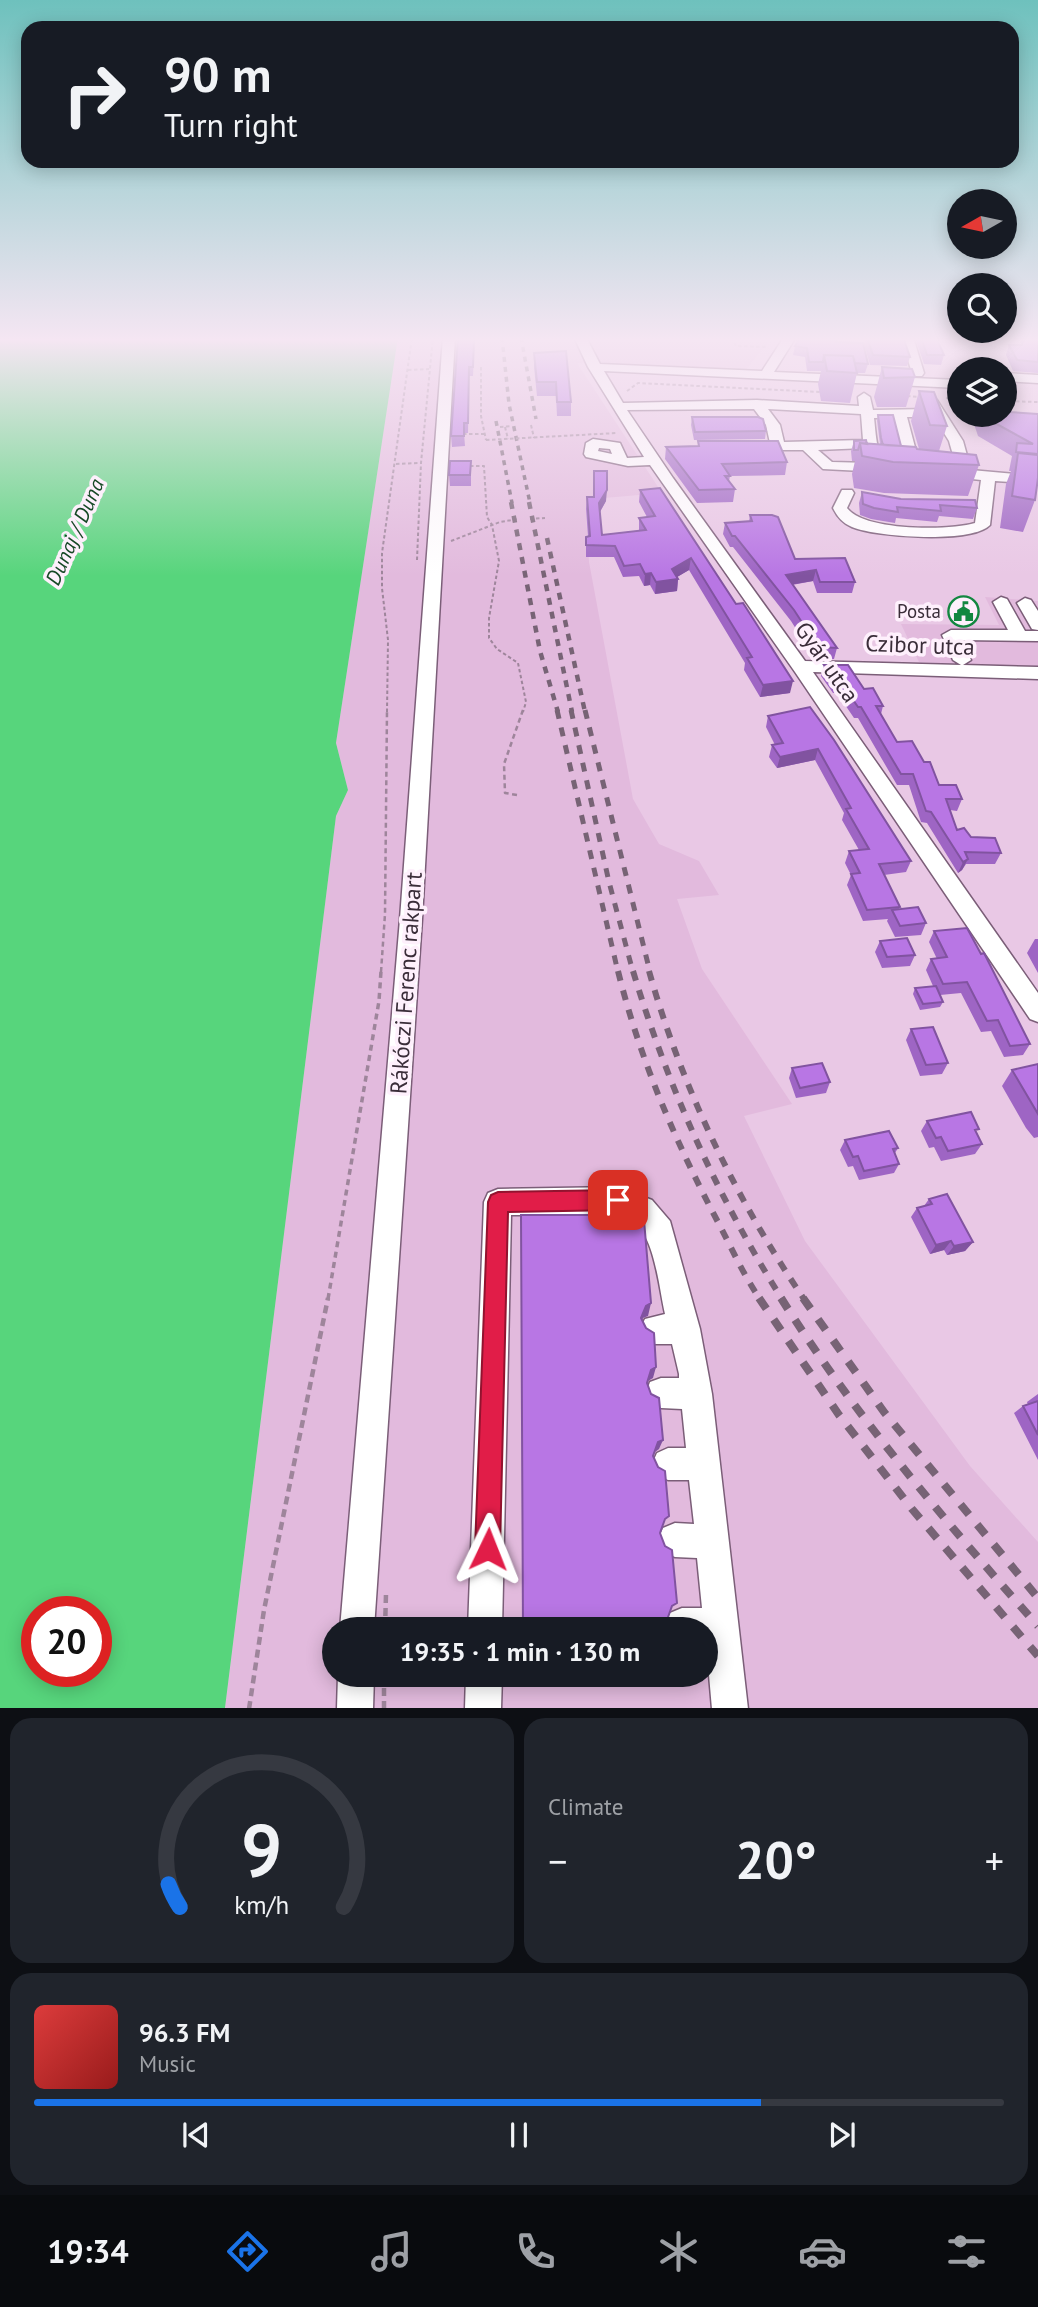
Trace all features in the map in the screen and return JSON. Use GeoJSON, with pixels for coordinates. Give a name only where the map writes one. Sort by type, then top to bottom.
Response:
{"type":"FeatureCollection","features":[{"type":"Feature","properties":{"kind":"street"},"geometry":{"type":"LineString","coordinates":[[427,573],[421,558],[434,545],[442,417]]}},
{"type":"Feature","properties":{"kind":"street","name":"Gyár utca"},"geometry":{"type":"LineString","coordinates":[[627,417],[1038,1012]]}},
{"type":"Feature","properties":{"kind":"street"},"geometry":{"type":"LineString","coordinates":[[766,417],[772,425],[778,447]]}},
{"type":"Feature","properties":{"kind":"street"},"geometry":{"type":"LineString","coordinates":[[867,417],[870,444],[878,467]]}},
{"type":"Feature","properties":{"kind":"street"},"geometry":{"type":"LineString","coordinates":[[901,417],[927,471]]}},
{"type":"Feature","properties":{"kind":"street"},"geometry":{"type":"LineString","coordinates":[[940,417],[956,441],[965,474]]}},
{"type":"Feature","properties":{"kind":"street"},"geometry":{"type":"LineString","coordinates":[[738,447],[870,444]]}},
{"type":"Feature","properties":{"kind":"street"},"geometry":{"type":"LineString","coordinates":[[806,446],[828,466],[847,493],[866,498]]}},
{"type":"Feature","properties":{"kind":"street"},"geometry":{"type":"LineString","coordinates":[[621,460],[636,463],[654,452]]}},
{"type":"Feature","properties":{"kind":"street"},"geometry":{"type":"LineString","coordinates":[[828,466],[878,467],[1038,480]]}},
{"type":"Feature","properties":{"kind":"street"},"geometry":{"type":"LineString","coordinates":[[847,493],[840,505],[842,513],[854,522],[872,528],[977,528],[982,524],[979,503],[989,476]]}},
{"type":"Feature","properties":{"kind":"street","name":"Rákóczi Ferenc rakpart"},"geometry":{"type":"LineString","coordinates":[[358,1617],[407,988],[427,573],[443,575],[446,565],[434,545]]}},
{"type":"Feature","properties":{"kind":"street"},"geometry":{"type":"LineString","coordinates":[[1000,603],[1019,636]]}},
{"type":"Feature","properties":{"kind":"street"},"geometry":{"type":"LineString","coordinates":[[1025,603],[1038,625]]}},
{"type":"Feature","properties":{"kind":"street"},"geometry":{"type":"LineString","coordinates":[[962,660],[951,635],[1038,636]]}},
{"type":"Feature","properties":{"kind":"street","name":"Czibor utca"},"geometry":{"type":"LineString","coordinates":[[800,666],[1038,673]]}},
{"type":"Feature","properties":{"kind":"street"},"geometry":{"type":"LineString","coordinates":[[485,1617],[498,1202],[618,1200],[633,1203],[654,1219],[660,1231],[659,1262],[670,1329],[697,1394],[730,1708]]}},
{"type":"Feature","properties":{"kind":"street"},"geometry":{"type":"LineString","coordinates":[[661,1393],[697,1394]]}},
{"type":"Feature","properties":{"kind":"street"},"geometry":{"type":"LineString","coordinates":[[668,1464],[704,1464]]}},
{"type":"Feature","properties":{"kind":"street"},"geometry":{"type":"LineString","coordinates":[[675,1540],[713,1542]]}},
{"type":"Feature","properties":{"kind":"street"},"geometry":{"type":"LineString","coordinates":[[718,1626],[722,1626]]}},
{"type":"Feature","properties":{"kind":"street"},"geometry":{"type":"LineString","coordinates":[[355,1708],[356,1687]]}},
{"type":"Feature","properties":{"kind":"street"},"geometry":{"type":"LineString","coordinates":[[483,1708],[484,1687]]}},
{"type":"Feature","properties":{"kind":"path"},"geometry":{"type":"LineString","coordinates":[[249,1708],[264,1610],[338,1250],[379,1001],[385,914],[388,640],[382,588],[382,553],[402,417]]}},
{"type":"Feature","properties":{"kind":"path"},"geometry":{"type":"LineString","coordinates":[[425,417],[416,556],[427,573]]}},
{"type":"Feature","properties":{"kind":"path"},"geometry":{"type":"LineString","coordinates":[[481,417],[486,440],[617,433]]}},
{"type":"Feature","properties":{"kind":"path"},"geometry":{"type":"LineString","coordinates":[[526,425],[536,425]]}},
{"type":"Feature","properties":{"kind":"path"},"geometry":{"type":"LineString","coordinates":[[531,425],[534,438]]}},
{"type":"Feature","properties":{"kind":"path"},"geometry":{"type":"LineString","coordinates":[[505,426],[508,439]]}},
{"type":"Feature","properties":{"kind":"path"},"geometry":{"type":"LineString","coordinates":[[500,427],[511,426]]}},
{"type":"Feature","properties":{"kind":"path"},"geometry":{"type":"LineString","coordinates":[[460,434],[484,434]]}},
{"type":"Feature","properties":{"kind":"path"},"geometry":{"type":"LineString","coordinates":[[396,464],[421,463]]}},
{"type":"Feature","properties":{"kind":"path"},"geometry":{"type":"LineString","coordinates":[[438,466],[484,466],[487,517],[492,525],[499,561],[489,618],[489,638],[497,649],[518,663],[526,702],[504,764],[505,793],[517,795]]}},
{"type":"Feature","properties":{"kind":"path"},"geometry":{"type":"LineString","coordinates":[[530,519],[545,518]]}},
{"type":"Feature","properties":{"kind":"path"},"geometry":{"type":"LineString","coordinates":[[434,545],[518,519]]}},
{"type":"Feature","properties":{"kind":"path"},"geometry":{"type":"LineString","coordinates":[[384,1687],[384,1708]]}},
{"type":"Feature","properties":{"kind":"shaded area"},"geometry":{"type":"Polygon","coordinates":[[[386,417],[612,417],[662,493],[592,499],[586,513],[589,562],[633,799],[659,844],[699,861],[719,895],[677,899],[702,969],[792,1104],[744,1116],[805,1241],[970,1466],[1038,1542],[1038,1708],[225,1708],[336,816],[348,790],[336,743],[386,417]]]}},
{"type":"Feature","properties":{"kind":"shaded area"},"geometry":{"type":"Polygon","coordinates":[[[985,597],[1038,601],[1038,668],[919,662],[901,624],[999,625],[985,597]]]}},
{"type":"Feature","properties":{"kind":"water","name":"Dunaj / Duna"},"geometry":{"type":"Polygon","coordinates":[[[0,417],[386,417],[336,743],[348,790],[336,816],[225,1708],[0,1708],[0,417]]]}},
{"type":"Feature","properties":{"kind":"building"},"geometry":{"type":"Polygon","coordinates":[[[452,417],[468,417],[468,423],[464,423],[464,436],[451,436],[452,417]]]}},
{"type":"Feature","properties":{"kind":"building"},"geometry":{"type":"Polygon","coordinates":[[[692,417],[758,417],[763,419],[766,431],[695,432],[692,417]]]}},
{"type":"Feature","properties":{"kind":"building"},"geometry":{"type":"Polygon","coordinates":[[[878,417],[893,417],[901,446],[883,445],[878,417]]]}},
{"type":"Feature","properties":{"kind":"building"},"geometry":{"type":"Polygon","coordinates":[[[927,417],[943,417],[947,426],[930,425],[927,417]]]}},
{"type":"Feature","properties":{"kind":"building"},"geometry":{"type":"Polygon","coordinates":[[[1017,417],[1038,417],[1038,454],[1016,452],[1017,443],[1033,444],[1002,427],[1017,427],[1017,417]]]}},
{"type":"Feature","properties":{"kind":"building"},"geometry":{"type":"Polygon","coordinates":[[[866,440],[867,444],[860,443],[858,450],[854,450],[854,441],[866,440]]]}},
{"type":"Feature","properties":{"kind":"building"},"geometry":{"type":"Polygon","coordinates":[[[698,441],[778,441],[787,462],[722,464],[730,476],[725,476],[735,489],[699,490],[666,447],[699,446],[698,441]]]}},
{"type":"Feature","properties":{"kind":"building"},"geometry":{"type":"Polygon","coordinates":[[[860,443],[976,455],[979,465],[893,462],[862,456],[860,443]]]}},
{"type":"Feature","properties":{"kind":"building"},"geometry":{"type":"Polygon","coordinates":[[[1018,453],[1038,455],[1035,500],[1012,496],[1018,453]]]}},
{"type":"Feature","properties":{"kind":"building"},"geometry":{"type":"Polygon","coordinates":[[[450,461],[471,461],[470,475],[449,475],[450,461]]]}},
{"type":"Feature","properties":{"kind":"building"},"geometry":{"type":"Polygon","coordinates":[[[594,471],[607,471],[607,490],[599,503],[602,535],[646,530],[639,518],[655,516],[640,490],[660,488],[736,604],[743,603],[793,681],[763,685],[747,658],[752,657],[691,558],[672,569],[678,579],[656,582],[651,573],[645,574],[640,564],[624,566],[615,546],[586,545],[586,537],[590,536],[587,497],[594,497],[594,471]]]}},
{"type":"Feature","properties":{"kind":"building"},"geometry":{"type":"Polygon","coordinates":[[[862,492],[901,499],[975,500],[977,508],[940,505],[941,511],[897,507],[898,512],[863,504],[862,492]]]}},
{"type":"Feature","properties":{"kind":"building"},"geometry":{"type":"Polygon","coordinates":[[[750,515],[778,517],[795,559],[845,558],[855,582],[820,582],[816,570],[786,575],[837,648],[818,647],[794,610],[735,536],[732,536],[725,523],[752,521],[750,515]]]}},
{"type":"Feature","properties":{"kind":"building"},"geometry":{"type":"Polygon","coordinates":[[[824,665],[848,665],[864,689],[873,688],[883,706],[876,706],[897,742],[912,741],[924,762],[930,762],[939,785],[956,785],[962,799],[946,799],[957,830],[964,828],[971,837],[995,838],[1001,853],[965,852],[968,859],[963,862],[931,812],[926,811],[913,774],[901,774],[861,707],[858,707],[840,681],[836,682],[824,665]]]}},
{"type":"Feature","properties":{"kind":"building"},"geometry":{"type":"Polygon","coordinates":[[[810,707],[911,861],[879,864],[900,907],[867,910],[851,874],[860,873],[849,851],[869,849],[846,809],[851,808],[818,749],[780,757],[772,745],[783,743],[768,716],[810,707]]]}},
{"type":"Feature","properties":{"kind":"building"},"geometry":{"type":"Polygon","coordinates":[[[918,907],[926,923],[900,926],[892,910],[918,907]]]}},
{"type":"Feature","properties":{"kind":"building"},"geometry":{"type":"Polygon","coordinates":[[[967,928],[981,954],[984,953],[1030,1044],[1010,1046],[998,1020],[987,1021],[967,982],[943,984],[931,959],[947,957],[934,931],[967,928]]]}},
{"type":"Feature","properties":{"kind":"building"},"geometry":{"type":"Polygon","coordinates":[[[907,938],[915,955],[887,957],[880,941],[907,938]]]}},
{"type":"Feature","properties":{"kind":"building"},"geometry":{"type":"Polygon","coordinates":[[[936,986],[943,1002],[923,1004],[915,988],[936,986]]]}},
{"type":"Feature","properties":{"kind":"building"},"geometry":{"type":"Polygon","coordinates":[[[933,1027],[948,1063],[926,1065],[911,1029],[933,1027]]]}},
{"type":"Feature","properties":{"kind":"building"},"geometry":{"type":"Polygon","coordinates":[[[822,1063],[830,1082],[800,1088],[792,1068],[822,1063]]]}},
{"type":"Feature","properties":{"kind":"building"},"geometry":{"type":"Polygon","coordinates":[[[1038,1064],[1038,1114],[1012,1070],[1038,1064]]]}},
{"type":"Feature","properties":{"kind":"building"},"geometry":{"type":"Polygon","coordinates":[[[971,1112],[982,1144],[948,1151],[941,1137],[936,1138],[927,1121],[971,1112]]]}},
{"type":"Feature","properties":{"kind":"building"},"geometry":{"type":"Polygon","coordinates":[[[889,1131],[898,1148],[893,1149],[899,1164],[864,1171],[858,1156],[853,1157],[845,1140],[889,1131]]]}},
{"type":"Feature","properties":{"kind":"building"},"geometry":{"type":"Polygon","coordinates":[[[947,1194],[973,1242],[954,1246],[951,1241],[936,1245],[917,1208],[932,1204],[929,1199],[947,1194]]]}},
{"type":"Feature","properties":{"kind":"building"},"geometry":{"type":"Polygon","coordinates":[[[521,1215],[640,1215],[644,1220],[651,1303],[646,1306],[641,1318],[646,1328],[654,1333],[656,1367],[651,1370],[647,1383],[651,1394],[659,1398],[663,1440],[658,1442],[653,1456],[658,1467],[665,1471],[669,1516],[665,1519],[660,1533],[665,1546],[672,1550],[677,1603],[672,1606],[668,1617],[523,1617],[521,1215]]]}},
{"type":"Feature","properties":{"kind":"building"},"geometry":{"type":"Polygon","coordinates":[[[1038,1401],[1038,1435],[1023,1406],[1038,1401]]]}},
{"type":"Feature","properties":{"kind":"railway"},"geometry":{"type":"LineString","coordinates":[[512,417],[530,503]]}},
{"type":"Feature","properties":{"kind":"railway"},"geometry":{"type":"LineString","coordinates":[[496,421],[512,503]]}},
{"type":"Feature","properties":{"kind":"railway"},"geometry":{"type":"LineString","coordinates":[[511,502],[540,651],[558,712]]}},
{"type":"Feature","properties":{"kind":"railway"},"geometry":{"type":"LineString","coordinates":[[529,502],[572,712]]}},
{"type":"Feature","properties":{"kind":"railway"},"geometry":{"type":"LineString","coordinates":[[547,538],[585,712]]}},
{"type":"Feature","properties":{"kind":"railway"},"geometry":{"type":"LineString","coordinates":[[557,710],[618,972]]}},
{"type":"Feature","properties":{"kind":"railway"},"geometry":{"type":"LineString","coordinates":[[571,710],[609,882],[633,972]]}},
{"type":"Feature","properties":{"kind":"railway"},"geometry":{"type":"LineString","coordinates":[[585,710],[650,972]]}},
{"type":"Feature","properties":{"kind":"railway"},"geometry":{"type":"LineString","coordinates":[[618,971],[648,1069],[674,1132],[738,1262],[760,1299]]}},
{"type":"Feature","properties":{"kind":"railway"},"geometry":{"type":"LineString","coordinates":[[633,971],[662,1057],[696,1140],[736,1221],[782,1299]]}},
{"type":"Feature","properties":{"kind":"railway"},"geometry":{"type":"LineString","coordinates":[[649,971],[678,1058],[713,1141],[756,1222],[804,1299]]}},
{"type":"Feature","properties":{"kind":"railway"},"geometry":{"type":"LineString","coordinates":[[759,1298],[839,1415],[912,1509],[1038,1656]]}},
{"type":"Feature","properties":{"kind":"railway"},"geometry":{"type":"LineString","coordinates":[[781,1298],[839,1384],[903,1467],[1038,1626]]}},
{"type":"Feature","properties":{"kind":"railway"},"geometry":{"type":"LineString","coordinates":[[803,1298],[884,1412],[1038,1598]]}},
{"type":"Feature","properties":{"kind":"place","name":"Posta"},"geometry":{"type":"Point","coordinates":[964,611]}},
{"type":"Feature","properties":{"kind":"route"},"geometry":{"type":"LineString","coordinates":[[488,1549],[498,1202],[618,1200]]}}]}
